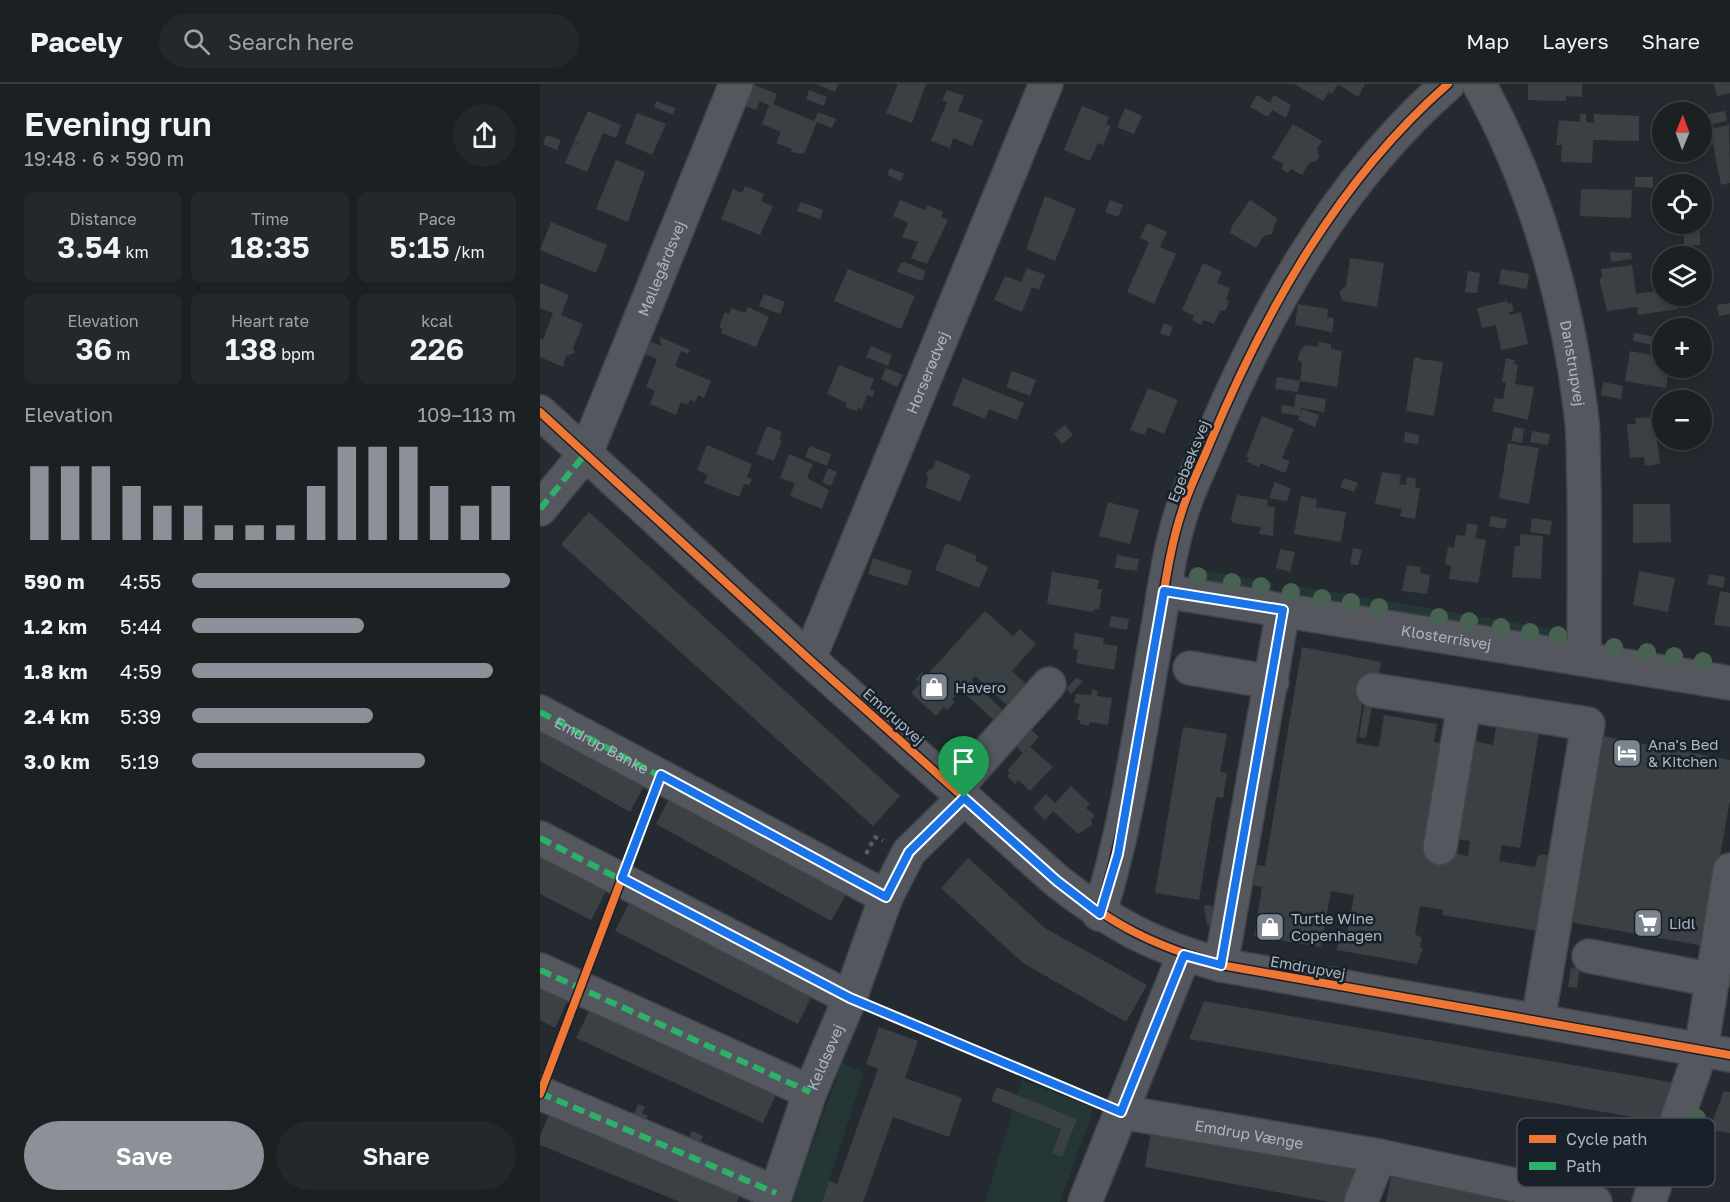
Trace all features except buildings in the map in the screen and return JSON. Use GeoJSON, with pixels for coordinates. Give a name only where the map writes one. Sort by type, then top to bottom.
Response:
{"type":"FeatureCollection","features":[{"type":"Feature","properties":{"kind":"street","name":"Møllegårdsvej"},"geometry":{"type":"LineString","coordinates":[[586,453],[736,84]]}},
{"type":"Feature","properties":{"kind":"street","name":"Horserødvej"},"geometry":{"type":"LineString","coordinates":[[809,659],[1046,84]]}},
{"type":"Feature","properties":{"kind":"street","name":"Egebæksvej"},"geometry":{"type":"LineString","coordinates":[[1100,914],[1118,854],[1164,591],[1181,512],[1221,416],[1264,326],[1304,256],[1363,174],[1428,102],[1448,84]]}},
{"type":"Feature","properties":{"kind":"street","name":"Danstrupvej"},"geometry":{"type":"LineString","coordinates":[[1479,84],[1499,120],[1540,226],[1562,303],[1582,423],[1585,548],[1584,659]]}},
{"type":"Feature","properties":{"kind":"street","name":"Emdrupvej"},"geometry":{"type":"LineString","coordinates":[[540,411],[809,659],[1057,881],[1100,914],[1140,938],[1184,955],[1221,965],[1715,1052]]}},
{"type":"Feature","properties":{"kind":"street"},"geometry":{"type":"LineString","coordinates":[[540,509],[586,453]]}},
{"type":"Feature","properties":{"kind":"street","name":"Klosterrisvej"},"geometry":{"type":"LineString","coordinates":[[1164,591],[1730,683]]}},
{"type":"Feature","properties":{"kind":"street"},"geometry":{"type":"LineString","coordinates":[[1221,965],[1283,610]]}},
{"type":"Feature","properties":{"kind":"street"},"geometry":{"type":"LineString","coordinates":[[1190,668],[1272,682]]}},
{"type":"Feature","properties":{"kind":"street","name":"Keldsøvej"},"geometry":{"type":"LineString","coordinates":[[774,1198],[810,1092],[850,998],[886,897],[909,852],[960,794],[1049,684]]}},
{"type":"Feature","properties":{"kind":"street"},"geometry":{"type":"LineString","coordinates":[[1373,690],[1588,724],[1538,1021]]}},
{"type":"Feature","properties":{"kind":"street"},"geometry":{"type":"LineString","coordinates":[[1440,849],[1464,705]]}},
{"type":"Feature","properties":{"kind":"street","name":"Emdrup Banke"},"geometry":{"type":"LineString","coordinates":[[540,712],[886,897]]}},
{"type":"Feature","properties":{"kind":"street"},"geometry":{"type":"LineString","coordinates":[[540,838],[850,998]]}},
{"type":"Feature","properties":{"kind":"street"},"geometry":{"type":"LineString","coordinates":[[1686,1118],[1715,1052],[1713,980],[1730,870]]}},
{"type":"Feature","properties":{"kind":"street"},"geometry":{"type":"LineString","coordinates":[[1085,1202],[1184,955]]}},
{"type":"Feature","properties":{"kind":"street"},"geometry":{"type":"LineString","coordinates":[[1589,956],[1713,980]]}},
{"type":"Feature","properties":{"kind":"street"},"geometry":{"type":"LineString","coordinates":[[540,970],[810,1092]]}},
{"type":"Feature","properties":{"kind":"street"},"geometry":{"type":"LineString","coordinates":[[540,1094],[774,1198]]}},
{"type":"Feature","properties":{"kind":"street","name":"Emdrup Vænge"},"geometry":{"type":"LineString","coordinates":[[1121,1112],[1379,1156],[1517,1185]]}},
{"type":"Feature","properties":{"kind":"street"},"geometry":{"type":"LineString","coordinates":[[1361,1202],[1379,1156]]}},
{"type":"Feature","properties":{"kind":"street","name":"Emdrup Vænge"},"geometry":{"type":"LineString","coordinates":[[1525,1187],[1595,1202]]}},
{"type":"Feature","properties":{"kind":"street"},"geometry":{"type":"LineString","coordinates":[[1649,1202],[1656,1187]]}},
{"type":"Feature","properties":{"kind":"path"},"geometry":{"type":"LineString","coordinates":[[850,998],[1121,1112]]}},
{"type":"Feature","properties":{"kind":"shaded area"},"geometry":{"type":"Polygon","coordinates":[[[1191,568],[1274,582],[1272,592],[1189,577],[1191,568]]]}},
{"type":"Feature","properties":{"kind":"shaded area"},"geometry":{"type":"Polygon","coordinates":[[[1287,584],[1576,633],[1569,640],[1285,594],[1287,584]]]}},
{"type":"Feature","properties":{"kind":"shaded area"},"geometry":{"type":"Polygon","coordinates":[[[842,1062],[864,1073],[822,1202],[792,1202],[842,1062]]]}},
{"type":"Feature","properties":{"kind":"shaded area"},"geometry":{"type":"Polygon","coordinates":[[[1022,1080],[1094,1108],[1060,1202],[985,1202],[1022,1080]]]}},
{"type":"Feature","properties":{"kind":"marked path"},"geometry":{"type":"LineString","coordinates":[[540,509],[586,453]]}},
{"type":"Feature","properties":{"kind":"marked path"},"geometry":{"type":"LineString","coordinates":[[540,712],[886,897]]}},
{"type":"Feature","properties":{"kind":"marked path"},"geometry":{"type":"LineString","coordinates":[[540,838],[850,998]]}},
{"type":"Feature","properties":{"kind":"marked path"},"geometry":{"type":"LineString","coordinates":[[540,970],[810,1092]]}},
{"type":"Feature","properties":{"kind":"marked path"},"geometry":{"type":"LineString","coordinates":[[540,1093],[776,1193]]}},
{"type":"Feature","properties":{"kind":"cycle path"},"geometry":{"type":"LineString","coordinates":[[1099,914],[1126,810],[1170,556],[1177,526],[1192,485],[1255,345],[1309,250],[1339,205],[1373,162],[1409,121],[1448,84]]}},
{"type":"Feature","properties":{"kind":"cycle path"},"geometry":{"type":"LineString","coordinates":[[540,412],[809,659],[1057,881],[1115,922],[1174,950],[1221,965],[1730,1055]]}},
{"type":"Feature","properties":{"kind":"cycle path"},"geometry":{"type":"LineString","coordinates":[[540,1094],[661,775]]}},
{"type":"Feature","properties":{"kind":"place","name":"Havero"},"geometry":{"type":"Point","coordinates":[934,687]}},
{"type":"Feature","properties":{"kind":"place","name":"Ana's Bed & Kitchen"},"geometry":{"type":"Point","coordinates":[1627,753]}},
{"type":"Feature","properties":{"kind":"place","name":"Lidl"},"geometry":{"type":"Point","coordinates":[1648,923]}},
{"type":"Feature","properties":{"kind":"place","name":"Turtle Wine Copenhagen"},"geometry":{"type":"Point","coordinates":[1270,927]}},
{"type":"Feature","properties":{"kind":"route"},"geometry":{"type":"LineString","coordinates":[[1164,591],[1283,610],[1221,965],[1184,955],[1121,1112],[850,998],[622,878],[661,775],[886,897],[909,852],[964,798],[1057,881],[1100,914],[1118,854],[1164,591]]}}]}
